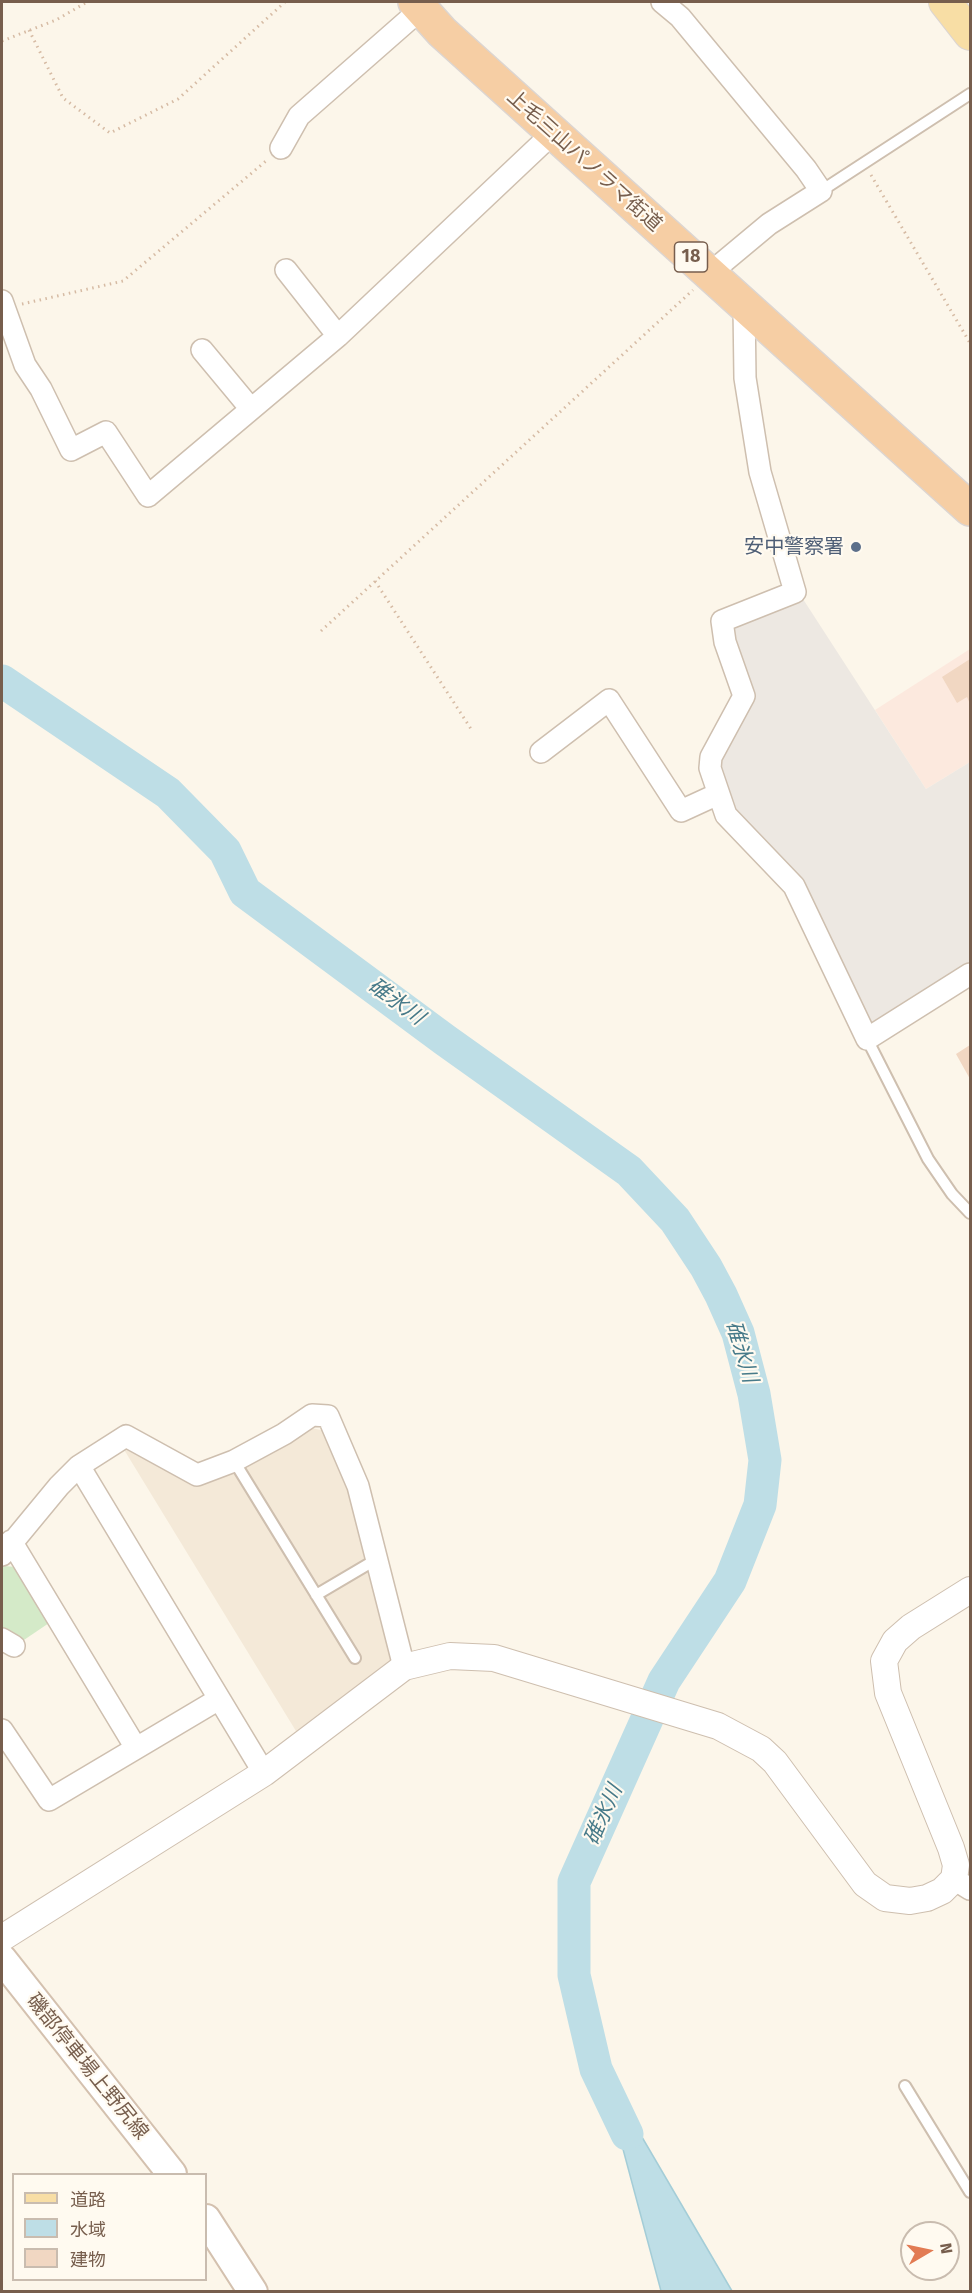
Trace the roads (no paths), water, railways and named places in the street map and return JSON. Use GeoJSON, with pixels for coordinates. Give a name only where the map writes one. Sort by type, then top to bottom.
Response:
{"type":"FeatureCollection","features":[{"type":"Feature","properties":{"kind":"highway","name":"上毛三山パノラマ街道"},"geometry":{"type":"LineString","coordinates":[[418,5],[442,33],[709,274],[966,498]]}},
{"type":"Feature","properties":{"kind":"main road"},"geometry":{"type":"LineString","coordinates":[[945,2],[970,34]]}},
{"type":"Feature","properties":{"kind":"main road","name":"磯部停車場上野尻線"},"geometry":{"type":"LineString","coordinates":[[4,1966],[170,2173]]}},
{"type":"Feature","properties":{"kind":"main road"},"geometry":{"type":"LineString","coordinates":[[207,2221],[253,2292]]}},
{"type":"Feature","properties":{"kind":"street"},"geometry":{"type":"LineString","coordinates":[[662,2],[680,17],[806,169],[821,191],[769,224],[709,274]]}},
{"type":"Feature","properties":{"kind":"street"},"geometry":{"type":"LineString","coordinates":[[281,148],[300,116],[418,5]]}},
{"type":"Feature","properties":{"kind":"street"},"geometry":{"type":"LineString","coordinates":[[3,305],[25,365],[41,389],[71,450],[106,432],[148,496],[338,336],[553,133]]}},
{"type":"Feature","properties":{"kind":"street"},"geometry":{"type":"LineString","coordinates":[[286,270],[338,336]]}},
{"type":"Feature","properties":{"kind":"street"},"geometry":{"type":"LineString","coordinates":[[744,305],[745,378],[760,472],[795,592],[722,621],[725,642],[744,696],[711,758],[710,768],[718,794],[726,815],[794,886],[867,1039],[970,974]]}},
{"type":"Feature","properties":{"kind":"street"},"geometry":{"type":"LineString","coordinates":[[202,350],[251,409]]}},
{"type":"Feature","properties":{"kind":"street"},"geometry":{"type":"LineString","coordinates":[[541,752],[609,700],[681,811],[718,794]]}},
{"type":"Feature","properties":{"kind":"street"},"geometry":{"type":"LineString","coordinates":[[136,1748],[6,1548],[79,1466],[126,1436],[197,1475],[234,1461],[284,1434],[312,1415],[328,1416],[358,1486],[404,1667]]}},
{"type":"Feature","properties":{"kind":"street"},"geometry":{"type":"LineString","coordinates":[[79,1466],[264,1773]]}},
{"type":"Feature","properties":{"kind":"street"},"geometry":{"type":"LineString","coordinates":[[2,1938],[264,1773],[404,1667],[450,1656],[494,1658],[718,1726],[761,1749],[775,1762],[866,1884],[885,1898],[910,1901],[927,1898],[962,1884],[951,1848],[888,1693],[884,1661],[895,1641],[911,1627],[970,1590]]}},
{"type":"Feature","properties":{"kind":"street"},"geometry":{"type":"LineString","coordinates":[[2,1730],[49,1800],[219,1699]]}},
{"type":"Feature","properties":{"kind":"lane"},"geometry":{"type":"LineString","coordinates":[[821,191],[970,94]]}},
{"type":"Feature","properties":{"kind":"lane"},"geometry":{"type":"LineString","coordinates":[[867,1039],[928,1159],[952,1194],[970,1213]]}},
{"type":"Feature","properties":{"kind":"lane"},"geometry":{"type":"LineString","coordinates":[[234,1461],[355,1658]]}},
{"type":"Feature","properties":{"kind":"lane"},"geometry":{"type":"LineString","coordinates":[[316,1595],[376,1559]]}},
{"type":"Feature","properties":{"kind":"lane"},"geometry":{"type":"LineString","coordinates":[[905,2086],[970,2192]]}},
{"type":"Feature","properties":{"kind":"water"},"geometry":{"type":"Polygon","coordinates":[[[601,2067],[732,2291],[661,2291],[601,2067]]]}},
{"type":"Feature","properties":{"kind":"waterway","name":"碓氷川"},"geometry":{"type":"LineString","coordinates":[[2,681],[168,793],[225,851],[245,892],[445,1040],[629,1171],[675,1220],[706,1267],[738,1333],[754,1394],[765,1460],[760,1505],[730,1581],[664,1681],[574,1882],[574,1975],[596,2069],[627,2134]]}},
{"type":"Feature","properties":{"kind":"place","name":"安中警察署"},"geometry":{"type":"Point","coordinates":[856,547]}}]}
